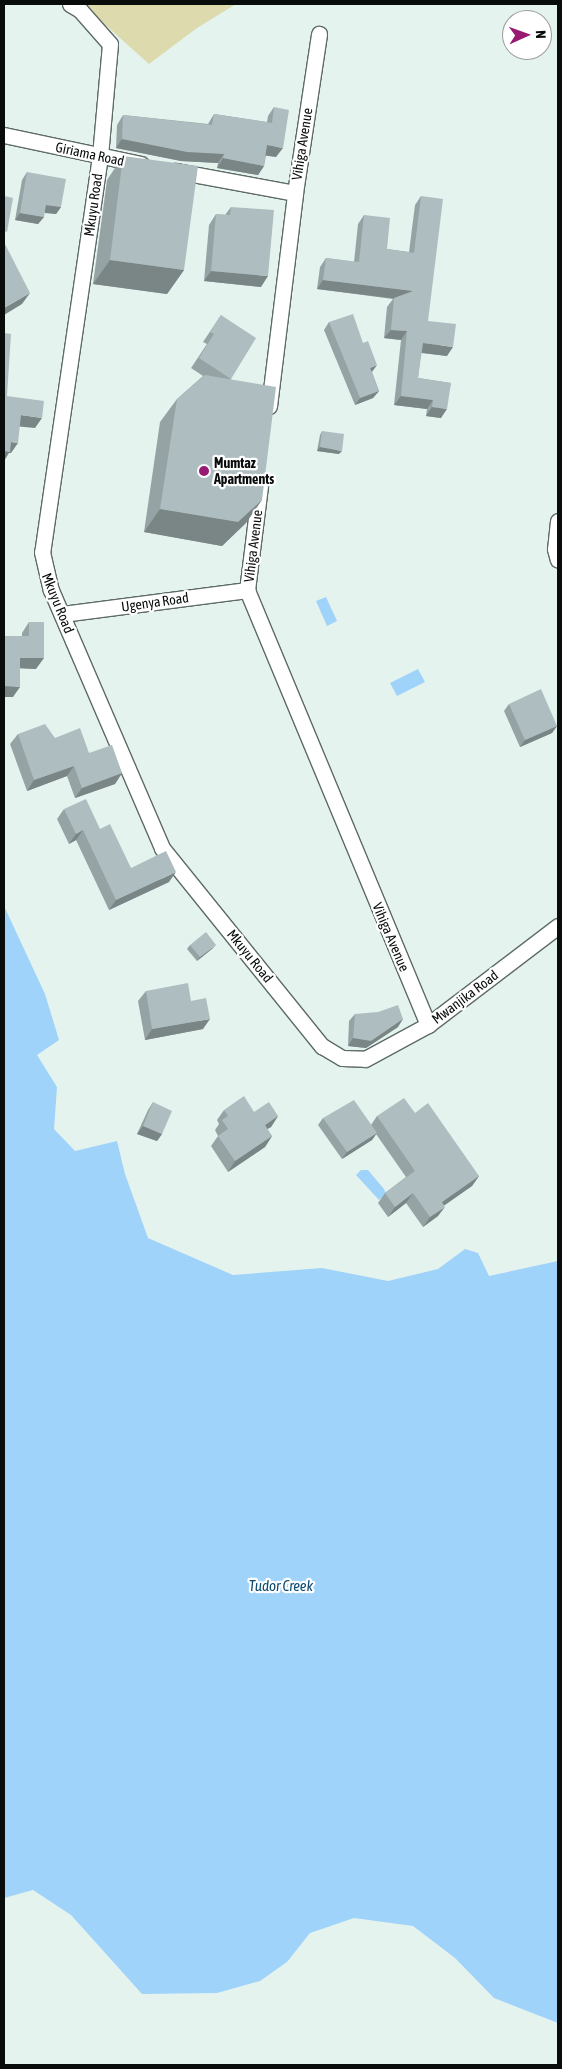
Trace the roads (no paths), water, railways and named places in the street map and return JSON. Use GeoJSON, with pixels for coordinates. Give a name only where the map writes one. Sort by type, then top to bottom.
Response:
{"type":"FeatureCollection","features":[{"type":"Feature","properties":{"kind":"street","name":"Mkuyu Road"},"geometry":{"type":"LineString","coordinates":[[70,4],[80,10],[110,44],[100,156],[42,552],[44,568],[162,848],[322,1046],[342,1058],[366,1059]]}},
{"type":"Feature","properties":{"kind":"street","name":"Vihiga Avenue"},"geometry":{"type":"LineString","coordinates":[[268,421],[295,193],[319,34]]}},
{"type":"Feature","properties":{"kind":"street","name":"Giriama Road"},"geometry":{"type":"LineString","coordinates":[[4,135],[100,156],[295,193]]}},
{"type":"Feature","properties":{"kind":"street","name":"Vihiga Avenue"},"geometry":{"type":"LineString","coordinates":[[262,471],[247,590],[428,1025]]}},
{"type":"Feature","properties":{"kind":"street"},"geometry":{"type":"LineString","coordinates":[[557,553],[558,521]]}},
{"type":"Feature","properties":{"kind":"street","name":"Ugenya Road"},"geometry":{"type":"LineString","coordinates":[[62,614],[247,590]]}},
{"type":"Feature","properties":{"kind":"street","name":"Mwanjika Road"},"geometry":{"type":"LineString","coordinates":[[366,1059],[428,1025],[558,926]]}},
{"type":"Feature","properties":{"kind":"water"},"geometry":{"type":"Polygon","coordinates":[[[326,597],[337,621],[327,626],[316,601],[326,597]]]}},
{"type":"Feature","properties":{"kind":"water"},"geometry":{"type":"Polygon","coordinates":[[[418,669],[425,682],[397,696],[390,683],[418,669]]]}},
{"type":"Feature","properties":{"kind":"water","name":"Tudor Creek"},"geometry":{"type":"Polygon","coordinates":[[[4,906],[45,994],[59,1040],[37,1055],[57,1087],[54,1129],[75,1151],[117,1141],[125,1174],[148,1238],[233,1275],[322,1268],[388,1281],[438,1269],[465,1249],[478,1253],[489,1276],[558,1261],[558,2023],[494,1998],[455,1958],[413,1926],[354,1918],[310,1933],[287,1962],[260,1981],[217,1993],[142,1994],[71,1915],[33,1890],[4,1898],[4,906]]]}},
{"type":"Feature","properties":{"kind":"water"},"geometry":{"type":"Polygon","coordinates":[[[361,1170],[368,1170],[384,1189],[386,1194],[379,1200],[356,1175],[361,1170]]]}},
{"type":"Feature","properties":{"kind":"place","name":"Mumtaz Apartments"},"geometry":{"type":"Point","coordinates":[204,471]}}]}
